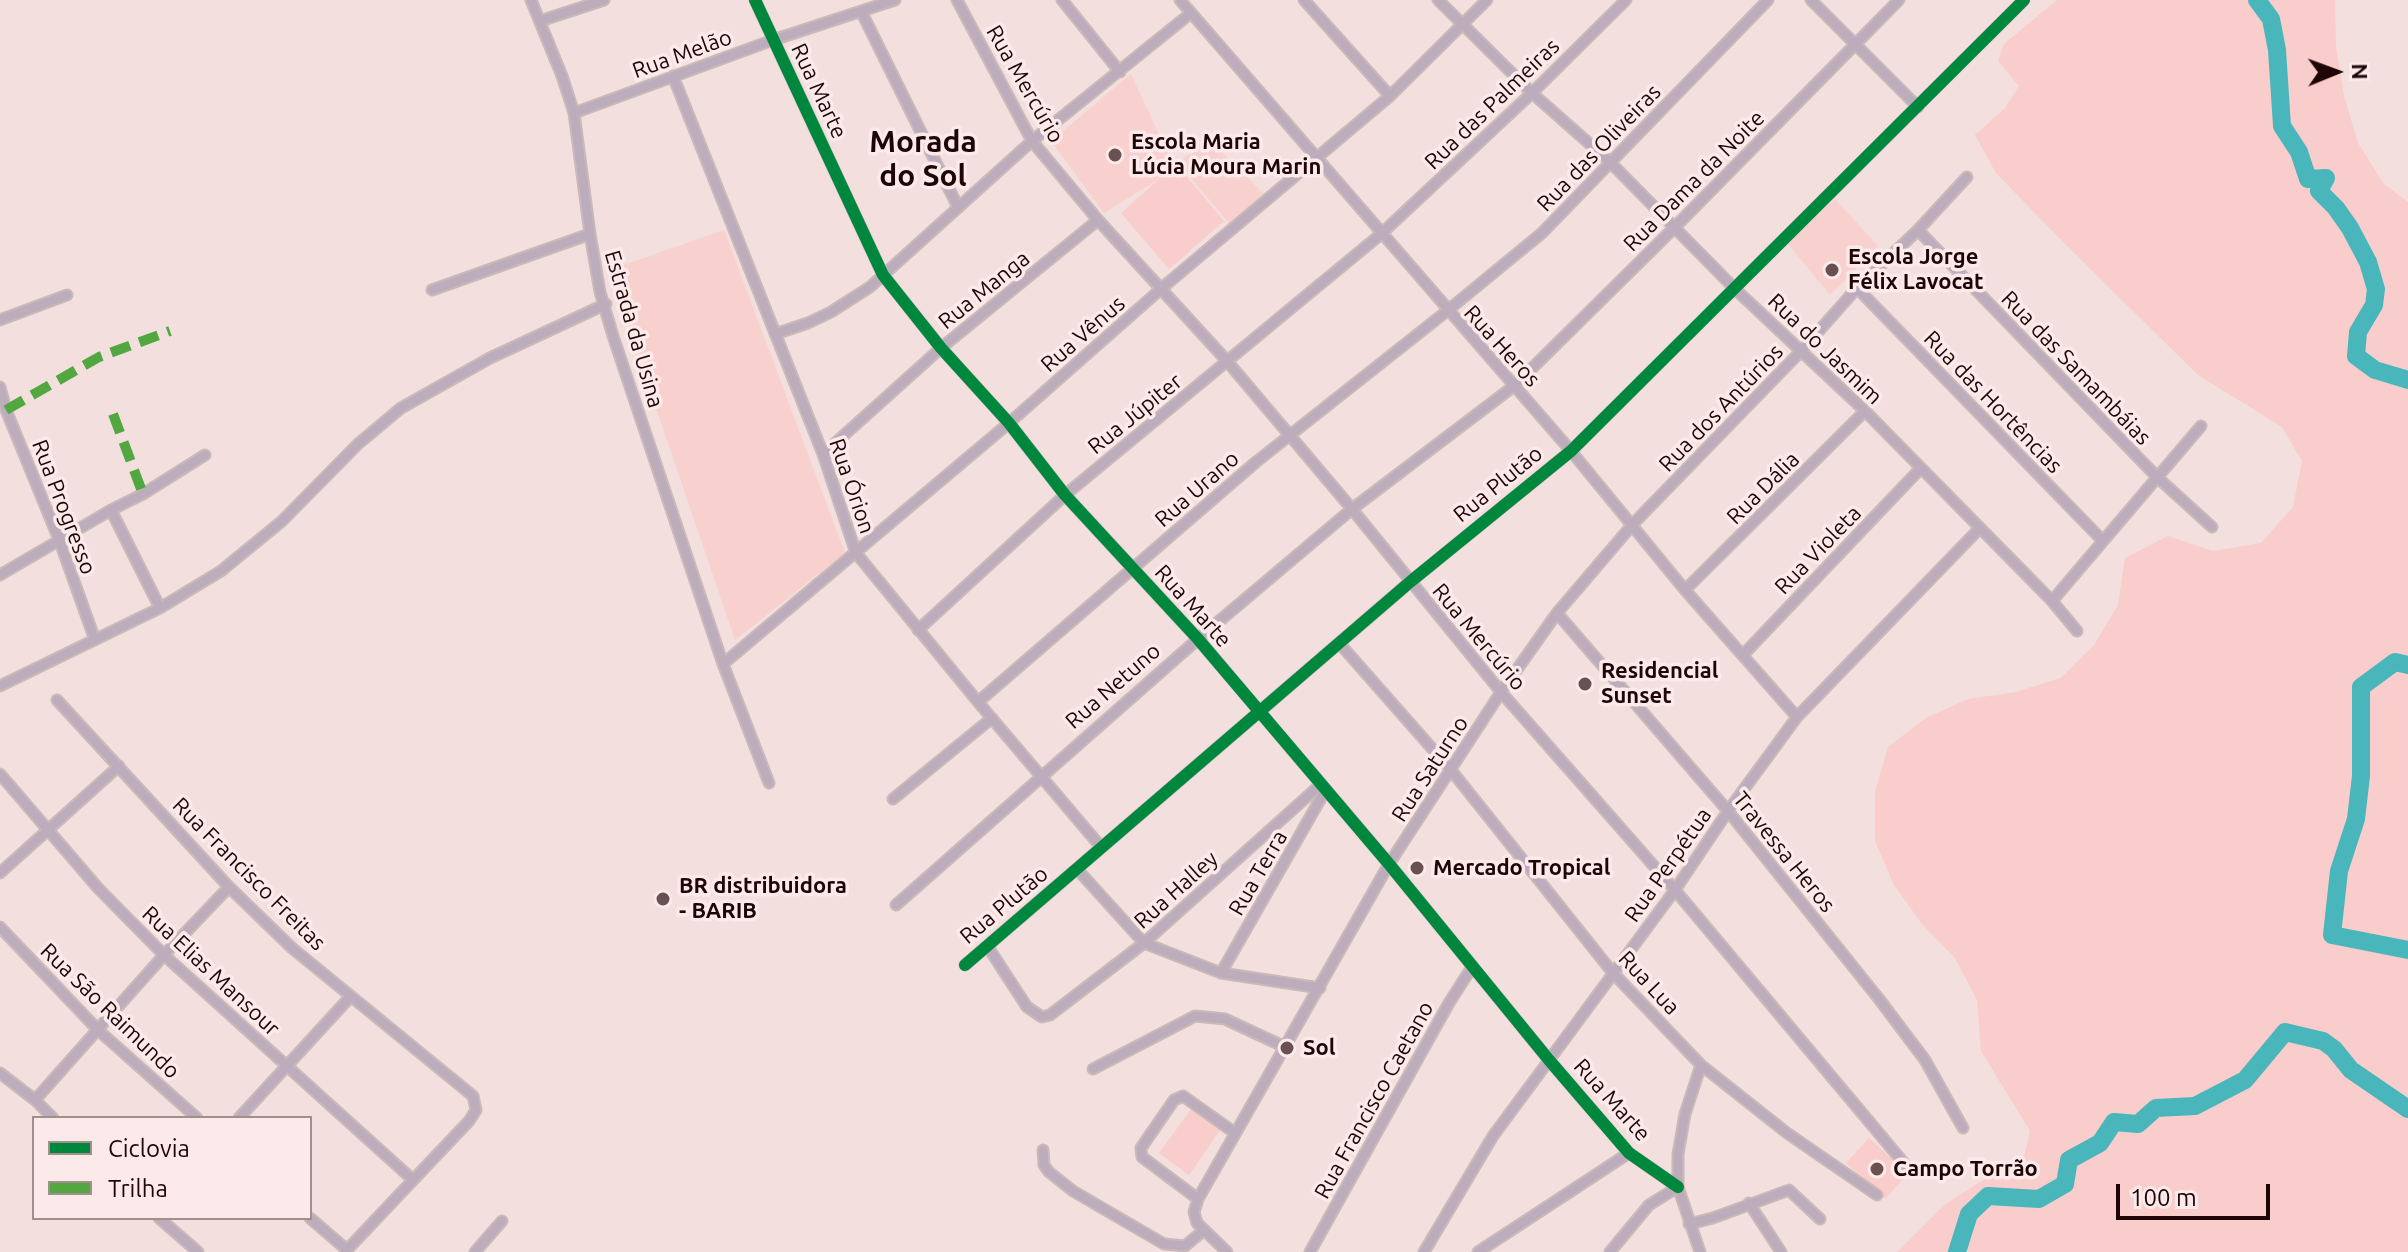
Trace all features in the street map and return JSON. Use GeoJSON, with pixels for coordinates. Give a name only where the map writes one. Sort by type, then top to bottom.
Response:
{"type":"FeatureCollection","features":[{"type":"Feature","properties":{"kind":"street","name":"Estrada da Usina"},"geometry":{"type":"LineString","coordinates":[[531,0],[574,113],[600,292],[613,336],[723,664],[769,783]]}},
{"type":"Feature","properties":{"kind":"street"},"geometry":{"type":"LineString","coordinates":[[540,21],[604,0]]}},
{"type":"Feature","properties":{"kind":"street","name":"Rua Marte"},"geometry":{"type":"LineString","coordinates":[[755,0],[883,275],[941,348],[1009,423],[1065,495],[1198,639],[1629,1153],[1678,1187]]}},
{"type":"Feature","properties":{"kind":"street","name":"Rua Melão"},"geometry":{"type":"LineString","coordinates":[[574,113],[773,40],[895,0]]}},
{"type":"Feature","properties":{"kind":"street","name":"Rua Mercúrio"},"geometry":{"type":"LineString","coordinates":[[957,0],[1032,141],[1098,220],[1227,361],[1501,692],[1675,890],[1908,1168]]}},
{"type":"Feature","properties":{"kind":"street"},"geometry":{"type":"LineString","coordinates":[[1062,0],[1120,72]]}},
{"type":"Feature","properties":{"kind":"street","name":"Rua Heros"},"geometry":{"type":"LineString","coordinates":[[1180,0],[1797,717]]}},
{"type":"Feature","properties":{"kind":"street"},"geometry":{"type":"LineString","coordinates":[[1304,0],[1390,96]]}},
{"type":"Feature","properties":{"kind":"street","name":"Rua do Jasmim"},"geometry":{"type":"LineString","coordinates":[[1438,0],[1532,93],[1609,161],[1734,288],[1865,411],[2052,601],[2077,631]]}},
{"type":"Feature","properties":{"kind":"street","name":"Rua Vênus"},"geometry":{"type":"LineString","coordinates":[[723,664],[1390,96],[1487,0]]}},
{"type":"Feature","properties":{"kind":"street","name":"Rua das Palmeiras"},"geometry":{"type":"LineString","coordinates":[[1381,234],[1626,0]]}},
{"type":"Feature","properties":{"kind":"street","name":"Rua das Oliveiras"},"geometry":{"type":"LineString","coordinates":[[1447,311],[1542,233],[1768,0]]}},
{"type":"Feature","properties":{"kind":"street"},"geometry":{"type":"LineString","coordinates":[[1811,0],[1918,107]]}},
{"type":"Feature","properties":{"kind":"street","name":"Rua Dama da Noite"},"geometry":{"type":"LineString","coordinates":[[1514,386],[1899,0]]}},
{"type":"Feature","properties":{"kind":"street","name":"Rua Plutão"},"geometry":{"type":"LineString","coordinates":[[965,965],[1410,582],[1571,451],[2024,0]]}},
{"type":"Feature","properties":{"kind":"street"},"geometry":{"type":"LineString","coordinates":[[861,11],[958,207]]}},
{"type":"Feature","properties":{"kind":"street"},"geometry":{"type":"LineString","coordinates":[[775,334],[808,323],[854,298],[1032,141],[1191,13]]}},
{"type":"Feature","properties":{"kind":"street","name":"Rua Órion"},"geometry":{"type":"LineString","coordinates":[[673,76],[823,454],[856,553],[1101,847]]}},
{"type":"Feature","properties":{"kind":"street","name":"Rua dos Antúrios"},"geometry":{"type":"LineString","coordinates":[[1633,524],[1967,177]]}},
{"type":"Feature","properties":{"kind":"street","name":"Rua Manga"},"geometry":{"type":"LineString","coordinates":[[823,454],[941,348],[1098,220]]}},
{"type":"Feature","properties":{"kind":"street","name":"Rua das Samambáias"},"geometry":{"type":"LineString","coordinates":[[1918,230],[2157,477],[2212,527]]}},
{"type":"Feature","properties":{"kind":"street"},"geometry":{"type":"LineString","coordinates":[[432,290],[590,234]]}},
{"type":"Feature","properties":{"kind":"street","name":"Rua Júpiter"},"geometry":{"type":"LineString","coordinates":[[918,630],[1065,495],[1381,234]]}},
{"type":"Feature","properties":{"kind":"street","name":"Rua das Hortências"},"geometry":{"type":"LineString","coordinates":[[1857,288],[2103,541]]}},
{"type":"Feature","properties":{"kind":"street"},"geometry":{"type":"LineString","coordinates":[[0,320],[67,295]]}},
{"type":"Feature","properties":{"kind":"street"},"geometry":{"type":"LineString","coordinates":[[2,682],[160,608],[221,571],[282,521],[358,444],[401,408],[490,358],[606,304]]}},
{"type":"Feature","properties":{"kind":"street","name":"Rua Urano"},"geometry":{"type":"LineString","coordinates":[[978,702],[1288,436],[1447,311]]}},
{"type":"Feature","properties":{"kind":"street","name":"Rua Netuno"},"geometry":{"type":"LineString","coordinates":[[896,905],[1198,639],[1352,509],[1514,386]]}},
{"type":"Feature","properties":{"kind":"street","name":"Rua Progresso"},"geometry":{"type":"LineString","coordinates":[[0,387],[3,411],[60,542],[95,640]]}},
{"type":"Feature","properties":{"kind":"street","name":"Rua Dália"},"geometry":{"type":"LineString","coordinates":[[1685,590],[1865,411]]}},
{"type":"Feature","properties":{"kind":"street"},"geometry":{"type":"LineString","coordinates":[[2052,601],[2201,426]]}},
{"type":"Feature","properties":{"kind":"street"},"geometry":{"type":"LineString","coordinates":[[0,575],[205,455]]}},
{"type":"Feature","properties":{"kind":"street","name":"Rua Violeta"},"geometry":{"type":"LineString","coordinates":[[1743,655],[1920,469]]}},
{"type":"Feature","properties":{"kind":"street"},"geometry":{"type":"LineString","coordinates":[[111,510],[160,608]]}},
{"type":"Feature","properties":{"kind":"street","name":"Rua Saturno"},"geometry":{"type":"LineString","coordinates":[[1203,1231],[1195,1218],[1198,1199],[1287,1048],[1389,864],[1501,692],[1557,613],[1633,524]]}},
{"type":"Feature","properties":{"kind":"street","name":"Rua Perpétua"},"geometry":{"type":"LineString","coordinates":[[1424,1252],[1493,1136],[1675,890],[1797,717],[1979,529]]}},
{"type":"Feature","properties":{"kind":"street","name":"Travessa Heros"},"geometry":{"type":"LineString","coordinates":[[1557,613],[1728,811],[1925,1060],[1963,1128]]}},
{"type":"Feature","properties":{"kind":"street","name":"Rua Lua"},"geometry":{"type":"LineString","coordinates":[[1340,644],[1451,770],[1613,973],[1701,1065],[1787,1133],[1877,1195]]}},
{"type":"Feature","properties":{"kind":"street","name":"Rua Francisco Freitas"},"geometry":{"type":"LineString","coordinates":[[57,700],[229,887],[292,948],[473,1096],[476,1110],[469,1121],[412,1179]]}},
{"type":"Feature","properties":{"kind":"street"},"geometry":{"type":"LineString","coordinates":[[893,799],[992,718]]}},
{"type":"Feature","properties":{"kind":"street"},"geometry":{"type":"LineString","coordinates":[[0,873],[119,766]]}},
{"type":"Feature","properties":{"kind":"street","name":"Rua Elias Mansour"},"geometry":{"type":"LineString","coordinates":[[0,774],[98,888],[164,955],[412,1179]]}},
{"type":"Feature","properties":{"kind":"street","name":"Rua Halley"},"geometry":{"type":"LineString","coordinates":[[988,947],[1027,1007],[1042,1017],[1050,1015],[1144,943],[1323,788]]}},
{"type":"Feature","properties":{"kind":"street","name":"Rua Terra"},"geometry":{"type":"LineString","coordinates":[[1221,973],[1323,788]]}},
{"type":"Feature","properties":{"kind":"street"},"geometry":{"type":"LineString","coordinates":[[1077,869],[1144,943],[1221,973],[1320,988]]}},
{"type":"Feature","properties":{"kind":"street"},"geometry":{"type":"LineString","coordinates":[[35,1100],[229,887]]}},
{"type":"Feature","properties":{"kind":"street","name":"Rua São Raimundo"},"geometry":{"type":"LineString","coordinates":[[0,927],[98,1030],[195,1116]]}},
{"type":"Feature","properties":{"kind":"street","name":"Rua Francisco Caetano"},"geometry":{"type":"LineString","coordinates":[[1310,1252],[1472,967]]}},
{"type":"Feature","properties":{"kind":"street"},"geometry":{"type":"LineString","coordinates":[[241,1116],[351,996]]}},
{"type":"Feature","properties":{"kind":"street"},"geometry":{"type":"LineString","coordinates":[[1093,1069],[1195,1016],[1225,1019],[1287,1048]]}},
{"type":"Feature","properties":{"kind":"street"},"geometry":{"type":"LineString","coordinates":[[1700,1252],[1678,1187],[1678,1154],[1685,1114],[1701,1065]]}},
{"type":"Feature","properties":{"kind":"street"},"geometry":{"type":"LineString","coordinates":[[0,1073],[51,1116]]}},
{"type":"Feature","properties":{"kind":"street"},"geometry":{"type":"LineString","coordinates":[[1198,1199],[1142,1157],[1141,1148],[1174,1100],[1183,1096],[1235,1133]]}},
{"type":"Feature","properties":{"kind":"street"},"geometry":{"type":"LineString","coordinates":[[1043,1150],[1044,1165],[1049,1172],[1073,1191],[1164,1244],[1185,1246],[1203,1231],[1227,1252]]}},
{"type":"Feature","properties":{"kind":"street"},"geometry":{"type":"LineString","coordinates":[[1478,1252],[1629,1153]]}},
{"type":"Feature","properties":{"kind":"street"},"geometry":{"type":"LineString","coordinates":[[312,1220],[346,1251],[412,1179]]}},
{"type":"Feature","properties":{"kind":"street"},"geometry":{"type":"LineString","coordinates":[[1610,1252],[1649,1205],[1678,1187]]}},
{"type":"Feature","properties":{"kind":"street"},"geometry":{"type":"LineString","coordinates":[[1689,1224],[1789,1190],[1820,1219]]}},
{"type":"Feature","properties":{"kind":"street"},"geometry":{"type":"LineString","coordinates":[[1749,1203],[1781,1252]]}},
{"type":"Feature","properties":{"kind":"street"},"geometry":{"type":"LineString","coordinates":[[161,1220],[198,1252]]}},
{"type":"Feature","properties":{"kind":"street"},"geometry":{"type":"LineString","coordinates":[[475,1252],[502,1221]]}},
{"type":"Feature","properties":{"kind":"shaded area"},"geometry":{"type":"Polygon","coordinates":[[[2057,0],[2335,0],[2336,46],[2344,96],[2358,143],[2384,184],[2408,202],[2408,1252],[1897,1252],[1944,1205],[2025,1154],[2030,1131],[1981,1051],[1977,1000],[1955,958],[1922,924],[1894,885],[1875,841],[1875,792],[1888,747],[1926,718],[1968,699],[2016,692],[2061,678],[2094,645],[2118,605],[2125,558],[2168,536],[2213,551],[2261,543],[2293,507],[2302,461],[2282,427],[2198,375],[2064,243],[1996,173],[1975,135],[2005,108],[2019,86],[1998,61],[2004,44],[2057,0]]]}},
{"type":"Feature","properties":{"kind":"shaded area","name":"Escola Maria Lúcia Moura Marin"},"geometry":{"type":"Polygon","coordinates":[[[1131,74],[1175,169],[1104,213],[1051,141],[1131,74]]]}},
{"type":"Feature","properties":{"kind":"shaded area"},"geometry":{"type":"Polygon","coordinates":[[[1211,142],[1264,194],[1230,224],[1177,162],[1211,142]]]}},
{"type":"Feature","properties":{"kind":"shaded area"},"geometry":{"type":"Polygon","coordinates":[[[1176,164],[1224,221],[1169,269],[1121,213],[1176,164]]]}},
{"type":"Feature","properties":{"kind":"shaded area","name":"Escola Jorge Félix Lavocat"},"geometry":{"type":"Polygon","coordinates":[[[1835,199],[1878,246],[1830,295],[1787,243],[1835,199]]]}},
{"type":"Feature","properties":{"kind":"shaded area"},"geometry":{"type":"Polygon","coordinates":[[[724,230],[845,553],[735,640],[609,270],[724,230]]]}},
{"type":"Feature","properties":{"kind":"shaded area"},"geometry":{"type":"Polygon","coordinates":[[[1192,1108],[1220,1130],[1189,1175],[1159,1153],[1192,1108]]]}},
{"type":"Feature","properties":{"kind":"shaded area","name":"Campo Torrão"},"geometry":{"type":"Polygon","coordinates":[[[1869,1138],[1908,1174],[1885,1199],[1846,1163],[1869,1138]]]}},
{"type":"Feature","properties":{"kind":"waterway"},"geometry":{"type":"LineString","coordinates":[[2257,0],[2271,19],[2277,50],[2282,126],[2299,152],[2308,179],[2326,178],[2319,191],[2350,228],[2368,262],[2376,289],[2374,305],[2358,332],[2356,356],[2375,370],[2408,380]]}},
{"type":"Feature","properties":{"kind":"waterway"},"geometry":{"type":"LineString","coordinates":[[2408,665],[2395,662],[2361,687],[2361,776],[2356,819],[2339,871],[2332,935],[2408,950]]}},
{"type":"Feature","properties":{"kind":"waterway"},"geometry":{"type":"LineString","coordinates":[[1957,1252],[1969,1214],[1988,1196],[2039,1199],[2065,1184],[2069,1160],[2100,1143],[2114,1122],[2138,1124],[2156,1108],[2195,1106],[2245,1080],[2285,1032],[2323,1041],[2351,1070],[2408,1109]]}},
{"type":"Feature","properties":{"kind":"marked path"},"geometry":{"type":"LineString","coordinates":[[6,410],[99,357],[170,331]]}},
{"type":"Feature","properties":{"kind":"marked path"},"geometry":{"type":"LineString","coordinates":[[113,414],[143,494]]}},
{"type":"Feature","properties":{"kind":"cycle path"},"geometry":{"type":"LineString","coordinates":[[755,0],[883,275],[941,348],[1009,423],[1065,495],[1198,639],[1629,1153],[1678,1187]]}},
{"type":"Feature","properties":{"kind":"cycle path"},"geometry":{"type":"LineString","coordinates":[[965,965],[1410,582],[1571,451],[2024,0]]}},
{"type":"Feature","properties":{"kind":"place","name":"Escola Maria Lúcia Moura Marin"},"geometry":{"type":"Point","coordinates":[1115,155]}},
{"type":"Feature","properties":{"kind":"place","name":"Escola Jorge Félix Lavocat"},"geometry":{"type":"Point","coordinates":[1832,270]}},
{"type":"Feature","properties":{"kind":"place","name":"Residencial Sunset"},"geometry":{"type":"Point","coordinates":[1585,684]}},
{"type":"Feature","properties":{"kind":"place","name":"Mercado Tropical"},"geometry":{"type":"Point","coordinates":[1417,868]}},
{"type":"Feature","properties":{"kind":"place","name":"BR distribuidora - BARIB"},"geometry":{"type":"Point","coordinates":[663,899]}},
{"type":"Feature","properties":{"kind":"place","name":"Sol"},"geometry":{"type":"Point","coordinates":[1287,1048]}},
{"type":"Feature","properties":{"kind":"place","name":"Campo Torrão"},"geometry":{"type":"Point","coordinates":[1877,1169]}},
{"type":"Feature","properties":{"kind":"district","name":"Morada do Sol"},"geometry":{"type":"Point","coordinates":[923,159]}}]}
